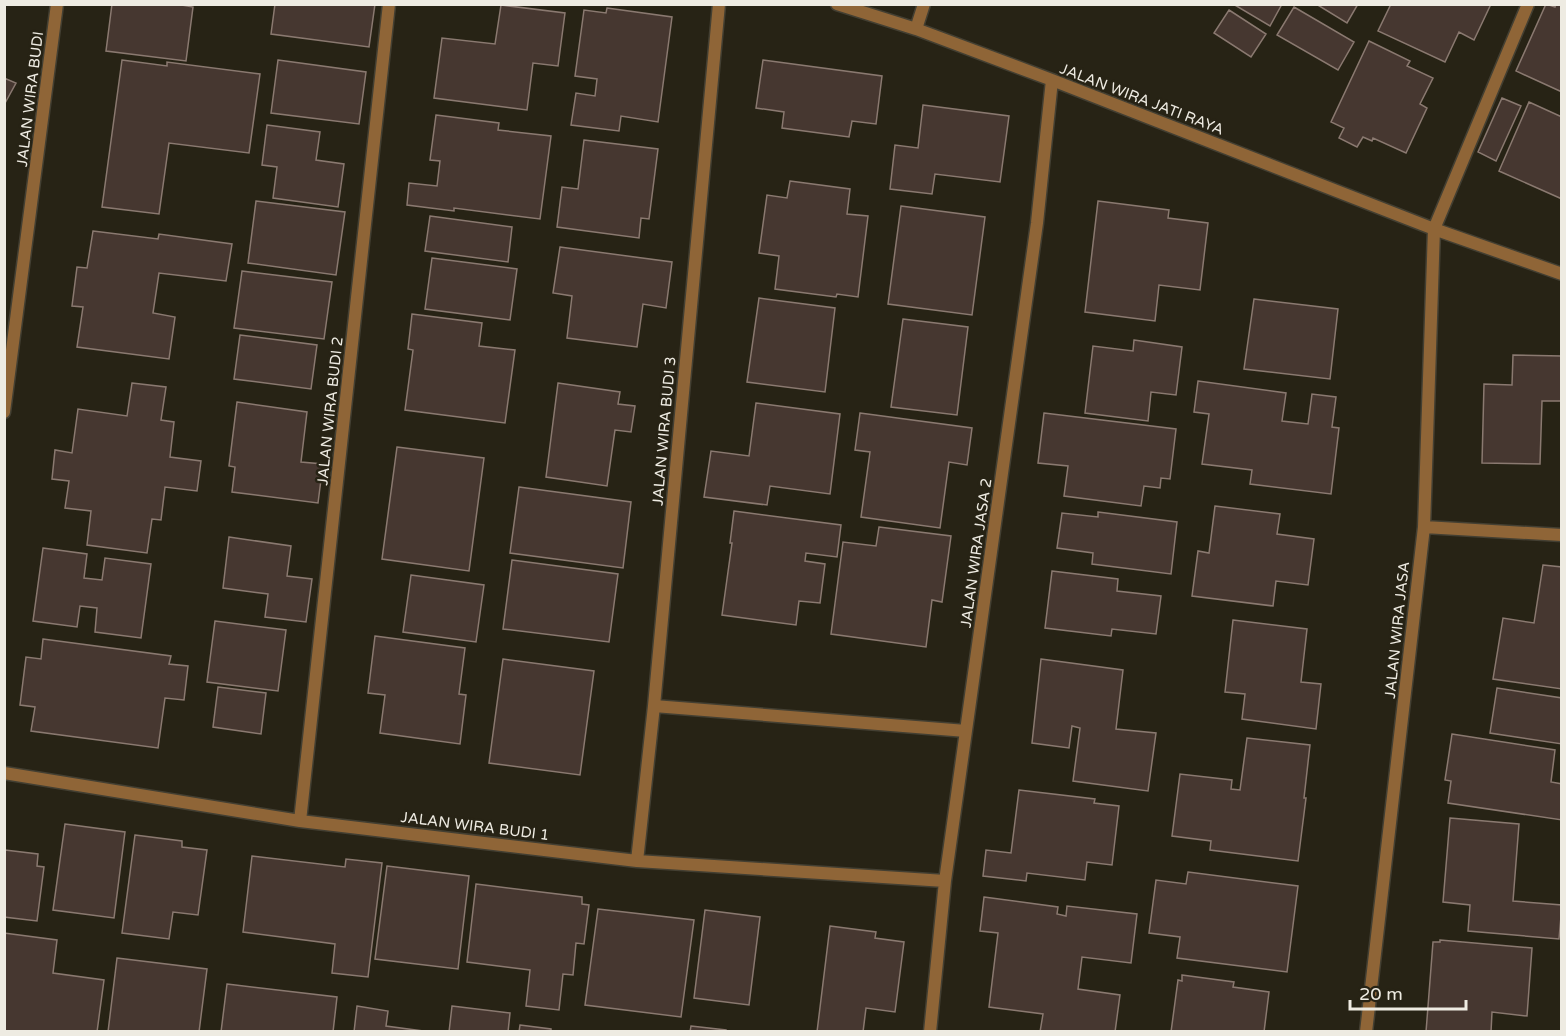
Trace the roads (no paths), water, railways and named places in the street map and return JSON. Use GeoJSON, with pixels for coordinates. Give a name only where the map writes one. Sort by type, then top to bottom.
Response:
{"type":"FeatureCollection","features":[{"type":"Feature","properties":{"kind":"street","name":"JALAN WIRA BUDI"},"geometry":{"type":"LineString","coordinates":[[5,409],[57,4]]}},
{"type":"Feature","properties":{"kind":"street","name":"JALAN WIRA BUDI 2"},"geometry":{"type":"LineString","coordinates":[[300,821],[389,4]]}},
{"type":"Feature","properties":{"kind":"street","name":"JALAN WIRA BUDI 3"},"geometry":{"type":"LineString","coordinates":[[637,861],[654,706],[720,4]]}},
{"type":"Feature","properties":{"kind":"street","name":"JALAN WIRA JATI RAYA"},"geometry":{"type":"LineString","coordinates":[[837,4],[916,29],[1434,229],[1562,274]]}},
{"type":"Feature","properties":{"kind":"street"},"geometry":{"type":"LineString","coordinates":[[916,29],[924,4]]}},
{"type":"Feature","properties":{"kind":"street"},"geometry":{"type":"LineString","coordinates":[[1434,229],[1528,4]]}},
{"type":"Feature","properties":{"kind":"street","name":"JALAN WIRA JASA 2"},"geometry":{"type":"LineString","coordinates":[[930,1032],[945,881],[1037,223],[1052,80]]}},
{"type":"Feature","properties":{"kind":"street","name":"JALAN WIRA JASA"},"geometry":{"type":"LineString","coordinates":[[1366,1032],[1424,526],[1434,229]]}},
{"type":"Feature","properties":{"kind":"street"},"geometry":{"type":"LineString","coordinates":[[1424,526],[1562,535]]}},
{"type":"Feature","properties":{"kind":"street"},"geometry":{"type":"LineString","coordinates":[[654,706],[966,731]]}},
{"type":"Feature","properties":{"kind":"street","name":"JALAN WIRA BUDI 1"},"geometry":{"type":"LineString","coordinates":[[4,773],[300,821],[637,861],[945,881]]}}]}
